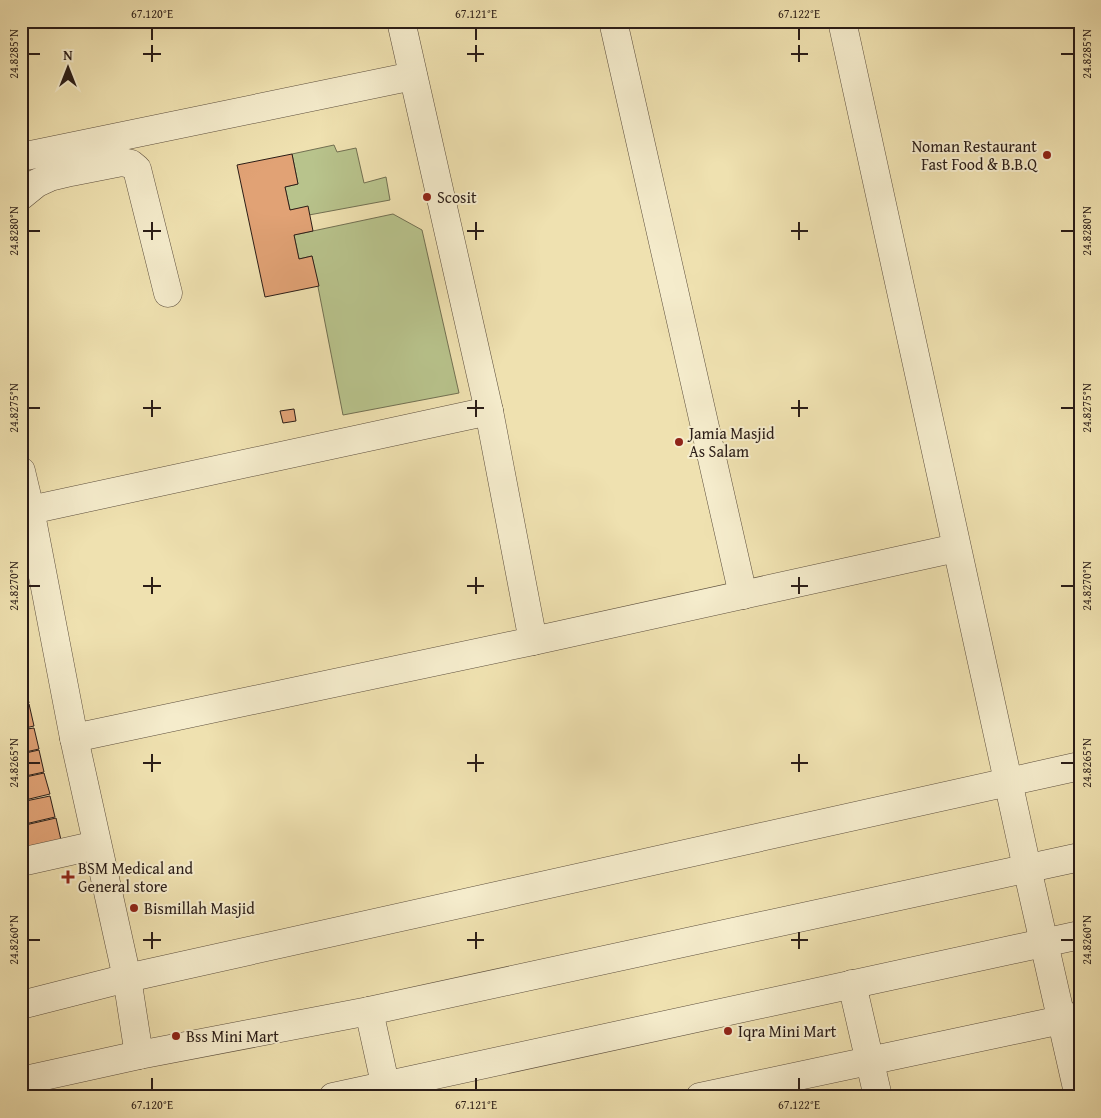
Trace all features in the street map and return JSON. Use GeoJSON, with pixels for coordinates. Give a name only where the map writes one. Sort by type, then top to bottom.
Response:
{"type":"FeatureCollection","features":[{"type":"Feature","properties":{"kind":"street"},"geometry":{"type":"LineString","coordinates":[[400,21],[489,412],[532,641]]}},
{"type":"Feature","properties":{"kind":"street"},"geometry":{"type":"LineString","coordinates":[[613,21],[743,595]]}},
{"type":"Feature","properties":{"kind":"street"},"geometry":{"type":"LineString","coordinates":[[842,21],[1044,943],[1071,1018],[1079,1097]]}},
{"type":"Feature","properties":{"kind":"street"},"geometry":{"type":"LineString","coordinates":[[21,157],[413,76]]}},
{"type":"Feature","properties":{"kind":"street"},"geometry":{"type":"LineString","coordinates":[[21,196],[37,183],[50,177],[122,162],[131,164],[137,169],[168,293]]}},
{"type":"Feature","properties":{"kind":"street"},"geometry":{"type":"LineString","coordinates":[[26,511],[489,412]]}},
{"type":"Feature","properties":{"kind":"street"},"geometry":{"type":"LineString","coordinates":[[21,471],[26,511],[127,978],[139,1055]]}},
{"type":"Feature","properties":{"kind":"street"},"geometry":{"type":"LineString","coordinates":[[74,738],[532,641],[956,548]]}},
{"type":"Feature","properties":{"kind":"street"},"geometry":{"type":"LineString","coordinates":[[21,1005],[127,978],[1080,766]]}},
{"type":"Feature","properties":{"kind":"street"},"geometry":{"type":"LineString","coordinates":[[21,862],[98,845]]}},
{"type":"Feature","properties":{"kind":"street"},"geometry":{"type":"LineString","coordinates":[[21,1081],[139,1055],[369,1011],[1080,857]]}},
{"type":"Feature","properties":{"kind":"street"},"geometry":{"type":"LineString","coordinates":[[333,1097],[387,1091],[852,984],[1080,935]]}},
{"type":"Feature","properties":{"kind":"street"},"geometry":{"type":"LineString","coordinates":[[852,984],[878,1097]]}},
{"type":"Feature","properties":{"kind":"street"},"geometry":{"type":"LineString","coordinates":[[369,1011],[387,1091]]}},
{"type":"Feature","properties":{"kind":"street"},"geometry":{"type":"LineString","coordinates":[[700,1097],[1071,1018]]}},
{"type":"Feature","properties":{"kind":"green space"},"geometry":{"type":"Polygon","coordinates":[[[334,145],[337,152],[356,148],[364,183],[386,177],[390,200],[309,215],[307,207],[290,210],[285,187],[298,184],[292,154],[334,145]]]}},
{"type":"Feature","properties":{"kind":"green space"},"geometry":{"type":"Polygon","coordinates":[[[393,214],[422,230],[459,393],[343,415],[312,256],[299,259],[294,235],[393,214]]]}},
{"type":"Feature","properties":{"kind":"building"},"geometry":{"type":"Polygon","coordinates":[[[292,154],[298,184],[285,187],[290,210],[308,206],[313,231],[294,235],[299,259],[312,256],[319,286],[265,297],[237,165],[292,154]]]}},
{"type":"Feature","properties":{"kind":"building"},"geometry":{"type":"Polygon","coordinates":[[[294,409],[296,421],[283,423],[280,411],[294,409]]]}},
{"type":"Feature","properties":{"kind":"building"},"geometry":{"type":"Polygon","coordinates":[[[24,681],[29,703],[21,704],[21,682],[24,681]]]}},
{"type":"Feature","properties":{"kind":"building"},"geometry":{"type":"Polygon","coordinates":[[[29,704],[34,726],[21,729],[21,706],[29,704]]]}},
{"type":"Feature","properties":{"kind":"building"},"geometry":{"type":"Polygon","coordinates":[[[34,728],[39,749],[21,753],[21,730],[34,728]]]}},
{"type":"Feature","properties":{"kind":"building"},"geometry":{"type":"Polygon","coordinates":[[[39,750],[44,772],[21,777],[21,754],[39,750]]]}},
{"type":"Feature","properties":{"kind":"building"},"geometry":{"type":"Polygon","coordinates":[[[44,773],[50,794],[21,801],[21,778],[44,773]]]}},
{"type":"Feature","properties":{"kind":"building"},"geometry":{"type":"Polygon","coordinates":[[[50,796],[55,817],[21,825],[21,802],[50,796]]]}},
{"type":"Feature","properties":{"kind":"building"},"geometry":{"type":"Polygon","coordinates":[[[56,818],[61,840],[21,849],[21,826],[56,818]]]}},
{"type":"Feature","properties":{"kind":"place","name":"Noman Restaurant Fast Food & B.B.Q"},"geometry":{"type":"Point","coordinates":[1047,155]}},
{"type":"Feature","properties":{"kind":"place","name":"Scosit"},"geometry":{"type":"Point","coordinates":[427,197]}},
{"type":"Feature","properties":{"kind":"place","name":"Jamia Masjid As Salam"},"geometry":{"type":"Point","coordinates":[679,442]}},
{"type":"Feature","properties":{"kind":"place","name":"BSM Medical and General store"},"geometry":{"type":"Point","coordinates":[68,877]}},
{"type":"Feature","properties":{"kind":"place","name":"Bismillah Masjid"},"geometry":{"type":"Point","coordinates":[134,908]}},
{"type":"Feature","properties":{"kind":"place","name":"Iqra Mini Mart"},"geometry":{"type":"Point","coordinates":[728,1031]}},
{"type":"Feature","properties":{"kind":"place","name":"Bss Mini Mart"},"geometry":{"type":"Point","coordinates":[176,1036]}}]}
